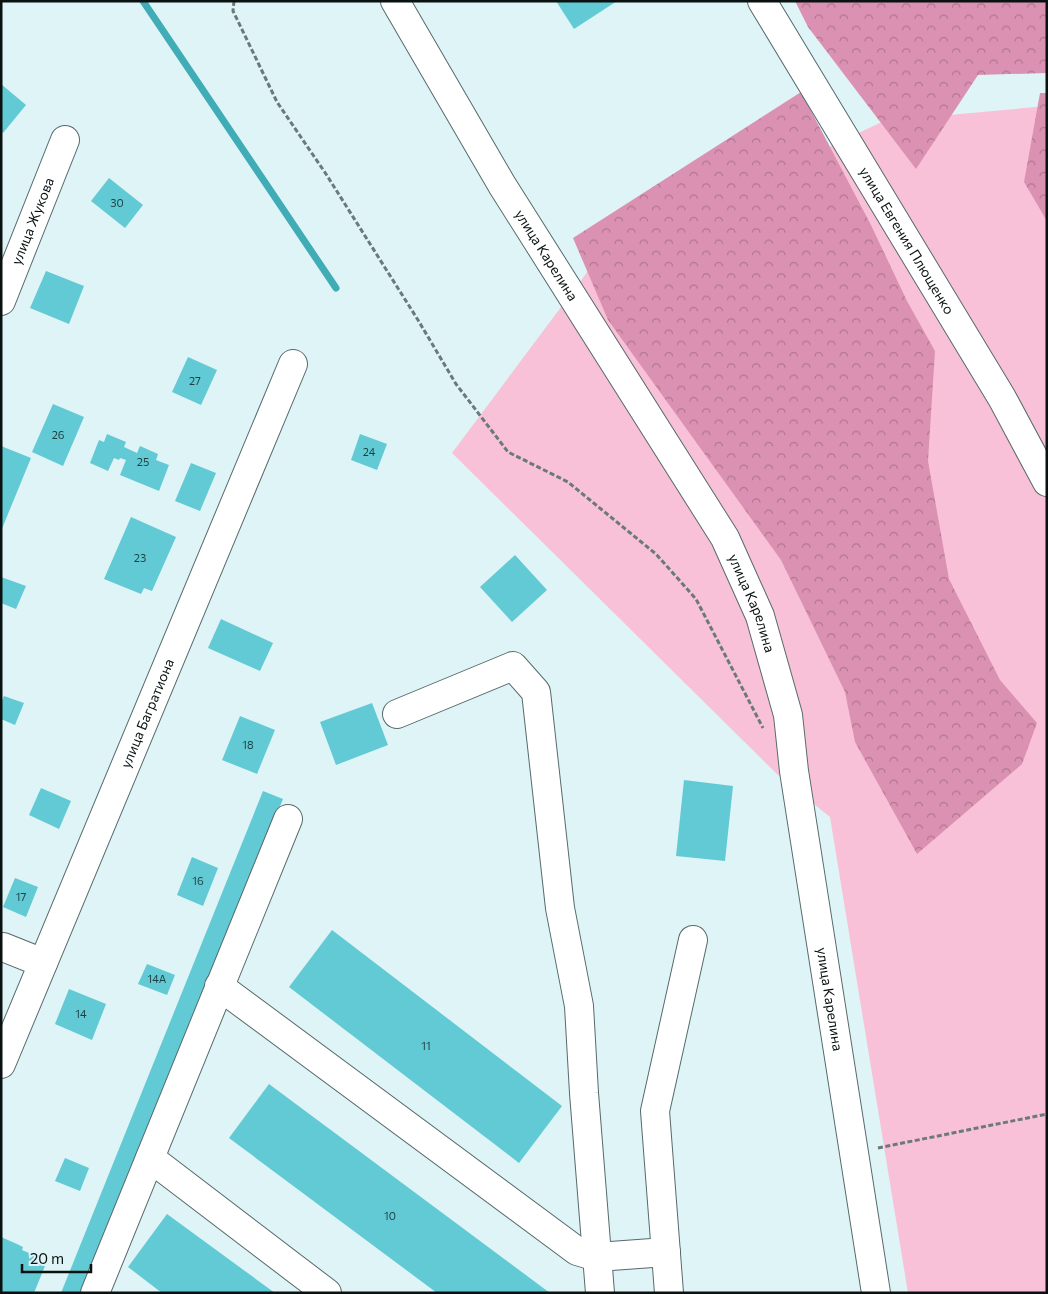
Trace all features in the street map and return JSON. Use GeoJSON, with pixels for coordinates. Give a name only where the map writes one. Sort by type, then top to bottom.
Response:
{"type":"FeatureCollection","features":[{"type":"Feature","properties":{"kind":"street","name":"улица Карелина"},"geometry":{"type":"LineString","coordinates":[[395,1],[502,185],[725,538],[760,616],[788,715],[794,770],[876,1293]]}},
{"type":"Feature","properties":{"kind":"street","name":"улица Евгения Плющенко"},"geometry":{"type":"LineString","coordinates":[[762,1],[997,390],[1047,482]]}},
{"type":"Feature","properties":{"kind":"street","name":"улица Жукова"},"geometry":{"type":"LineString","coordinates":[[1,301],[65,140]]}},
{"type":"Feature","properties":{"kind":"street","name":"улица Багратиона"},"geometry":{"type":"LineString","coordinates":[[1,1064],[293,364]]}},
{"type":"Feature","properties":{"kind":"street"},"geometry":{"type":"LineString","coordinates":[[398,714],[513,666],[536,692],[560,908],[579,1006],[600,1293]]}},
{"type":"Feature","properties":{"kind":"street"},"geometry":{"type":"LineString","coordinates":[[95,1293],[288,819]]}},
{"type":"Feature","properties":{"kind":"street"},"geometry":{"type":"LineString","coordinates":[[669,1293],[655,1111],[693,940]]}},
{"type":"Feature","properties":{"kind":"street"},"geometry":{"type":"LineString","coordinates":[[2,947],[43,963]]}},
{"type":"Feature","properties":{"kind":"street"},"geometry":{"type":"LineString","coordinates":[[219,986],[577,1251],[597,1258],[666,1252]]}},
{"type":"Feature","properties":{"kind":"street"},"geometry":{"type":"LineString","coordinates":[[150,1158],[327,1293]]}},
{"type":"Feature","properties":{"kind":"path"},"geometry":{"type":"LineString","coordinates":[[234,1],[233,11],[277,102],[326,174],[456,384],[508,452],[568,482],[656,554],[696,599],[764,729]]}},
{"type":"Feature","properties":{"kind":"path"},"geometry":{"type":"LineString","coordinates":[[855,1153],[1047,1114]]}},
{"type":"Feature","properties":{"kind":"shaded area"},"geometry":{"type":"Polygon","coordinates":[[[1047,106],[1047,1293],[908,1293],[830,817],[778,775],[452,453],[600,255],[884,121],[1047,106]]]}},
{"type":"Feature","properties":{"kind":"green space"},"geometry":{"type":"Polygon","coordinates":[[[795,1],[1047,1],[1047,73],[978,75],[916,169],[808,27],[795,1]]]}},
{"type":"Feature","properties":{"kind":"green space"},"geometry":{"type":"Polygon","coordinates":[[[801,92],[870,223],[907,301],[935,351],[928,461],[949,579],[1000,680],[1037,723],[1022,764],[917,854],[855,742],[845,692],[781,560],[608,320],[573,238],[801,92]]]}},
{"type":"Feature","properties":{"kind":"green space"},"geometry":{"type":"Polygon","coordinates":[[[1040,93],[1047,93],[1047,221],[1024,182],[1040,93]]]}},
{"type":"Feature","properties":{"kind":"building"},"geometry":{"type":"Polygon","coordinates":[[[556,1],[617,1],[574,29],[556,1]]]}},
{"type":"Feature","properties":{"kind":"building"},"geometry":{"type":"Polygon","coordinates":[[[1,84],[26,105],[3,133],[1,131],[1,84]]]}},
{"type":"Feature","properties":{"kind":"building"},"geometry":{"type":"Polygon","coordinates":[[[109,178],[143,205],[125,228],[91,201],[109,178]]]}},
{"type":"Feature","properties":{"kind":"building"},"geometry":{"type":"Polygon","coordinates":[[[46,271],[84,286],[69,324],[30,308],[46,271]]]}},
{"type":"Feature","properties":{"kind":"building"},"geometry":{"type":"Polygon","coordinates":[[[188,357],[217,370],[201,405],[172,392],[188,357]]]}},
{"type":"Feature","properties":{"kind":"building"},"geometry":{"type":"Polygon","coordinates":[[[53,404],[84,417],[63,466],[32,452],[53,404]]]}},
{"type":"Feature","properties":{"kind":"building"},"geometry":{"type":"Polygon","coordinates":[[[107,434],[126,442],[124,447],[137,453],[140,446],[158,454],[156,460],[169,465],[159,491],[120,475],[126,460],[114,458],[108,471],[90,463],[99,440],[104,442],[107,434]]]}},
{"type":"Feature","properties":{"kind":"building"},"geometry":{"type":"Polygon","coordinates":[[[360,434],[387,444],[377,470],[351,460],[360,434]]]}},
{"type":"Feature","properties":{"kind":"building"},"geometry":{"type":"Polygon","coordinates":[[[1,446],[31,458],[1,531],[1,446]]]}},
{"type":"Feature","properties":{"kind":"building"},"geometry":{"type":"Polygon","coordinates":[[[191,463],[216,473],[200,511],[175,501],[191,463]]]}},
{"type":"Feature","properties":{"kind":"building"},"geometry":{"type":"Polygon","coordinates":[[[131,517],[176,537],[152,591],[144,588],[141,594],[104,579],[131,517]]]}},
{"type":"Feature","properties":{"kind":"building"},"geometry":{"type":"Polygon","coordinates":[[[515,555],[547,590],[512,622],[480,587],[515,555]]]}},
{"type":"Feature","properties":{"kind":"building"},"geometry":{"type":"Polygon","coordinates":[[[1,577],[26,586],[16,609],[1,603],[1,577]]]}},
{"type":"Feature","properties":{"kind":"building"},"geometry":{"type":"Polygon","coordinates":[[[221,619],[273,643],[260,671],[208,648],[221,619]]]}},
{"type":"Feature","properties":{"kind":"building"},"geometry":{"type":"Polygon","coordinates":[[[4,696],[24,703],[15,725],[1,719],[1,703],[4,696]]]}},
{"type":"Feature","properties":{"kind":"building"},"geometry":{"type":"Polygon","coordinates":[[[372,703],[388,745],[336,765],[320,722],[372,703]]]}},
{"type":"Feature","properties":{"kind":"building"},"geometry":{"type":"Polygon","coordinates":[[[240,716],[275,730],[257,774],[222,760],[240,716]]]}},
{"type":"Feature","properties":{"kind":"building"},"geometry":{"type":"Polygon","coordinates":[[[684,780],[733,786],[725,861],[676,856],[684,780]]]}},
{"type":"Feature","properties":{"kind":"building"},"geometry":{"type":"Polygon","coordinates":[[[41,788],[71,801],[59,829],[29,815],[41,788]]]}},
{"type":"Feature","properties":{"kind":"building"},"geometry":{"type":"Polygon","coordinates":[[[263,791],[283,799],[112,1225],[84,1293],[61,1293],[263,791]]]}},
{"type":"Feature","properties":{"kind":"building"},"geometry":{"type":"Polygon","coordinates":[[[192,857],[218,868],[203,906],[177,895],[192,857]]]}},
{"type":"Feature","properties":{"kind":"building"},"geometry":{"type":"Polygon","coordinates":[[[15,878],[38,887],[26,917],[3,907],[15,878]]]}},
{"type":"Feature","properties":{"kind":"building"},"geometry":{"type":"Polygon","coordinates":[[[332,930],[562,1106],[519,1163],[289,987],[332,930]]]}},
{"type":"Feature","properties":{"kind":"building"},"geometry":{"type":"Polygon","coordinates":[[[147,964],[175,975],[167,995],[138,984],[147,964]]]}},
{"type":"Feature","properties":{"kind":"building"},"geometry":{"type":"Polygon","coordinates":[[[69,989],[106,1004],[92,1040],[55,1024],[69,989]]]}},
{"type":"Feature","properties":{"kind":"building"},"geometry":{"type":"Polygon","coordinates":[[[269,1084],[550,1293],[437,1293],[229,1138],[269,1084]]]}},
{"type":"Feature","properties":{"kind":"building"},"geometry":{"type":"Polygon","coordinates":[[[65,1158],[89,1168],[80,1191],[55,1181],[65,1158]]]}},
{"type":"Feature","properties":{"kind":"building"},"geometry":{"type":"Polygon","coordinates":[[[167,1214],[275,1293],[162,1293],[128,1267],[167,1214]]]}},
{"type":"Feature","properties":{"kind":"building"},"geometry":{"type":"Polygon","coordinates":[[[1,1237],[23,1247],[22,1250],[34,1255],[34,1257],[42,1262],[41,1265],[45,1266],[34,1293],[1,1293],[1,1237]]]}},
{"type":"Feature","properties":{"kind":"waterway"},"geometry":{"type":"LineString","coordinates":[[143,1],[336,288]]}}]}
